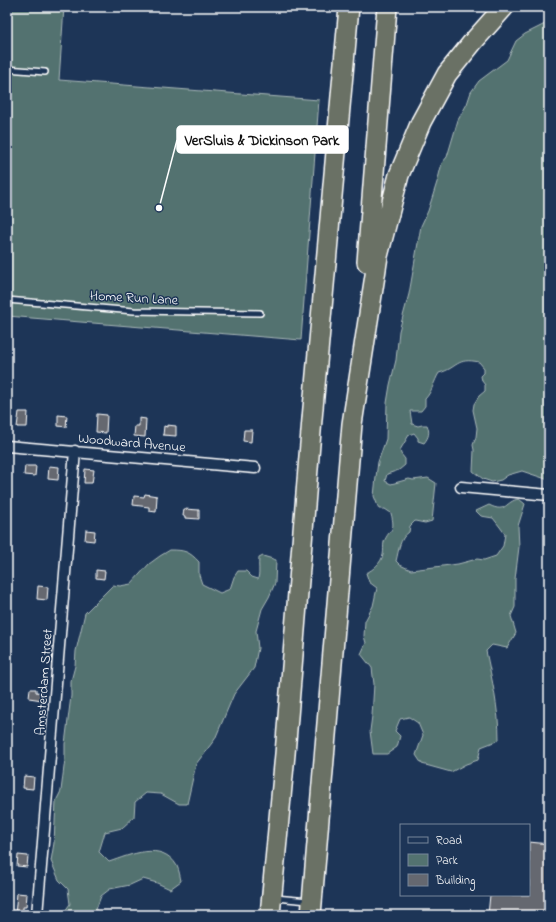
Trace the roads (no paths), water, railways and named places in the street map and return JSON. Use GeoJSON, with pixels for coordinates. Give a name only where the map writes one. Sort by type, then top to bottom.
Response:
{"type":"FeatureCollection","features":[{"type":"Feature","properties":{"kind":"highway"},"geometry":{"type":"LineString","coordinates":[[337,7],[339,112]]}},
{"type":"Feature","properties":{"kind":"highway"},"geometry":{"type":"LineString","coordinates":[[271,907],[286,754],[312,419],[349,7]]}},
{"type":"Feature","properties":{"kind":"highway"},"geometry":{"type":"LineString","coordinates":[[358,383],[387,7]]}},
{"type":"Feature","properties":{"kind":"highway"},"geometry":{"type":"LineString","coordinates":[[311,908],[347,476],[358,383],[378,256],[397,182],[421,122],[447,74],[480,33],[504,7]]}},
{"type":"Feature","properties":{"kind":"street","name":"Woodward Avenue"},"geometry":{"type":"LineString","coordinates":[[7,446],[254,468]]}},
{"type":"Feature","properties":{"kind":"street","name":"Amsterdam Street"},"geometry":{"type":"LineString","coordinates":[[37,915],[75,451]]}},
{"type":"Feature","properties":{"kind":"street"},"geometry":{"type":"LineString","coordinates":[[461,487],[549,494]]}},
{"type":"Feature","properties":{"kind":"lane"},"geometry":{"type":"LineString","coordinates":[[7,69],[45,72]]}},
{"type":"Feature","properties":{"kind":"lane","name":"Home Run Lane"},"geometry":{"type":"LineString","coordinates":[[7,300],[134,311],[260,313]]}},
{"type":"Feature","properties":{"kind":"lane"},"geometry":{"type":"LineString","coordinates":[[271,907],[311,908]]}},
{"type":"Feature","properties":{"kind":"place","name":"VerSluis & Dickinson Park"},"geometry":{"type":"Point","coordinates":[159,208]}}]}
